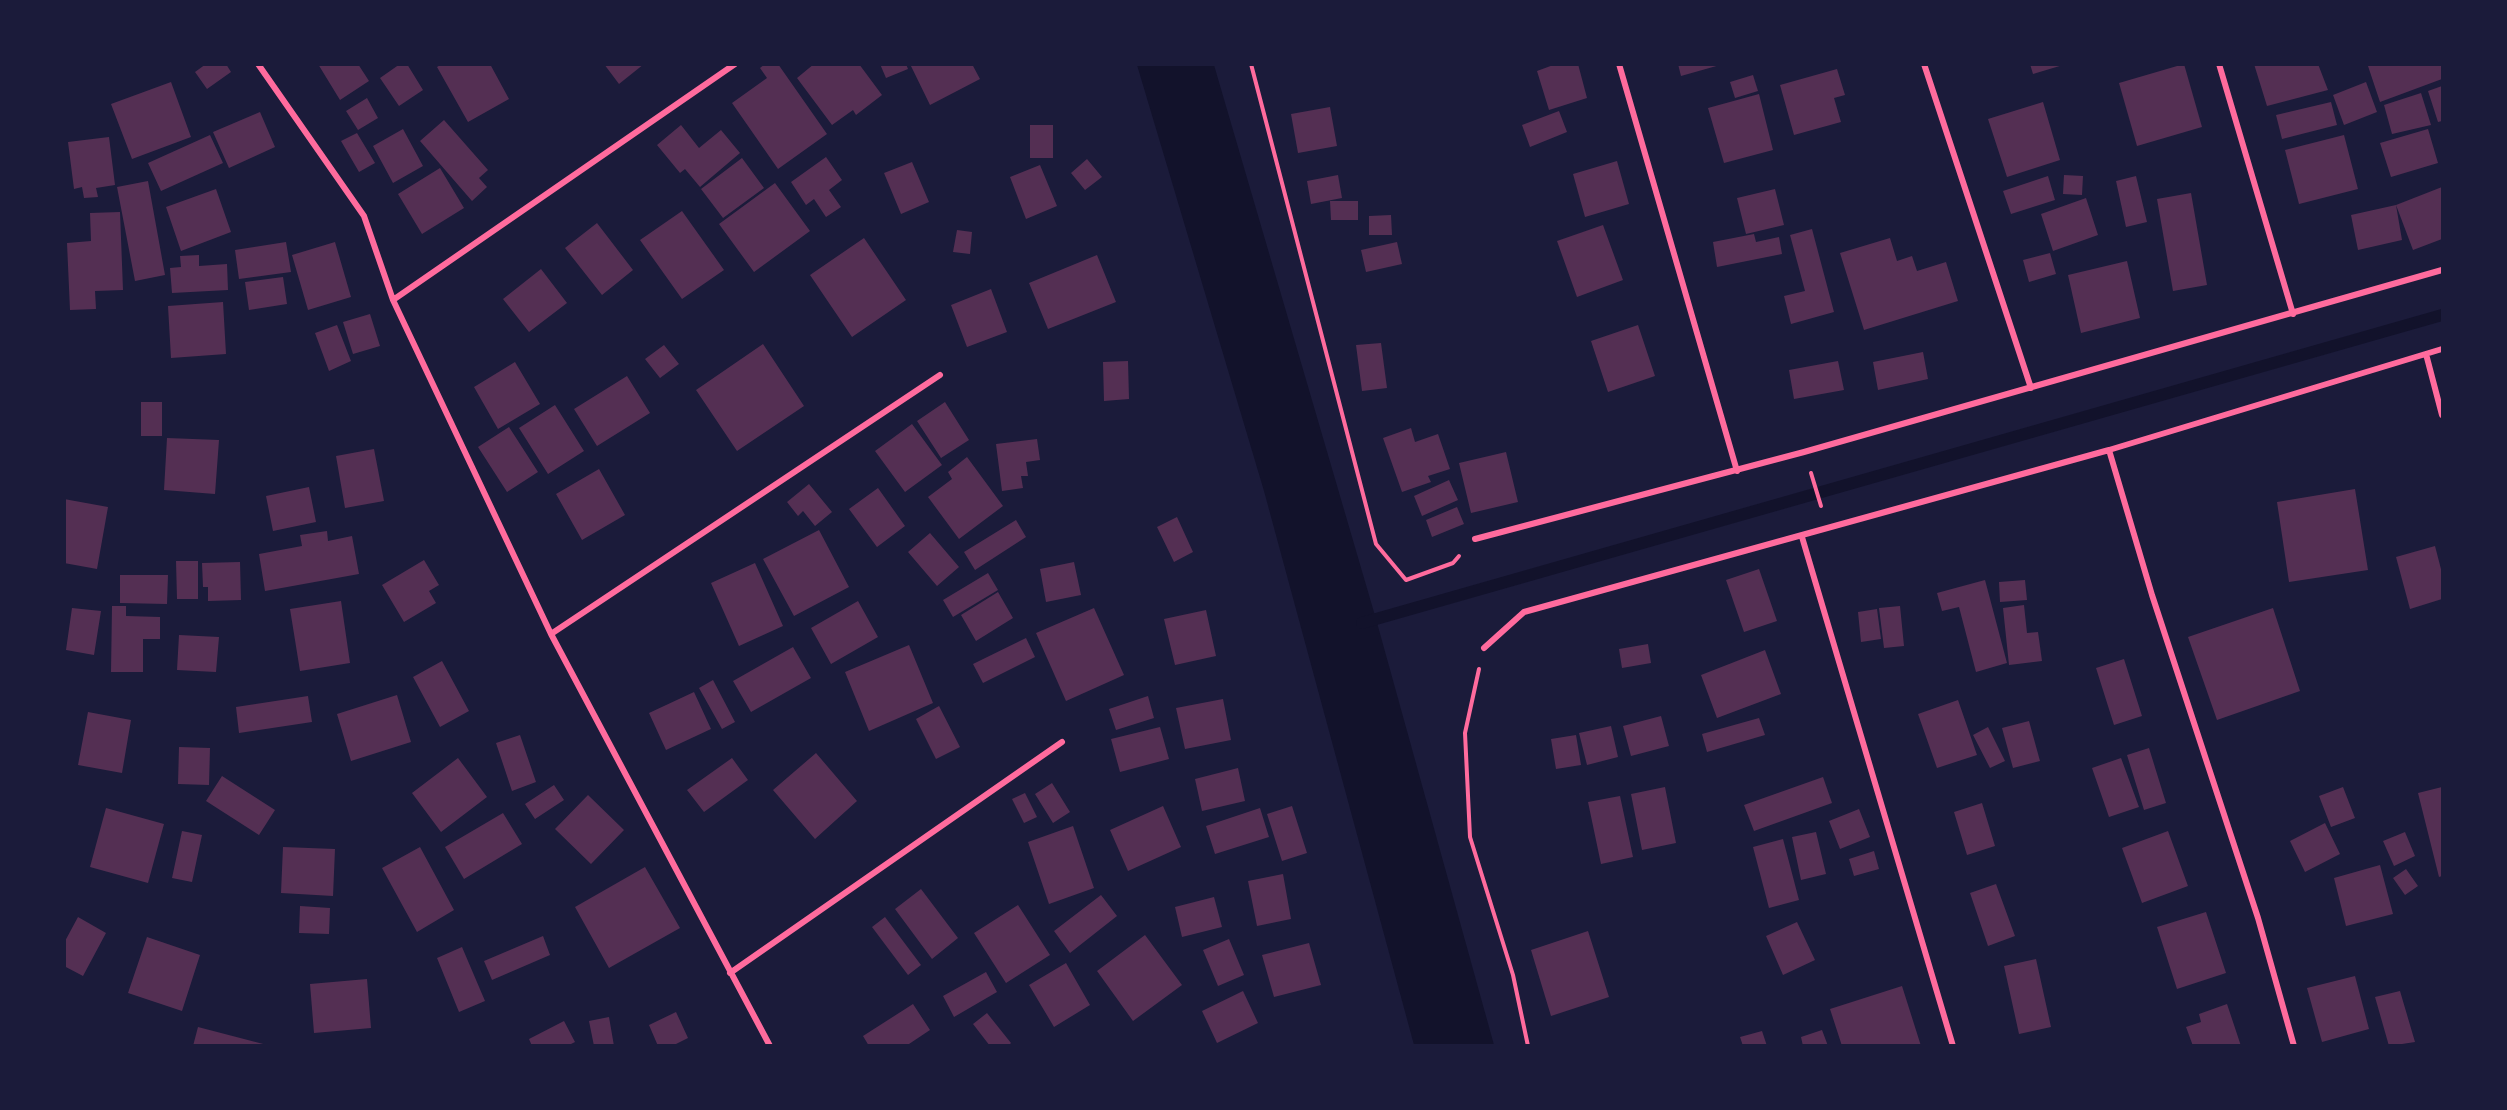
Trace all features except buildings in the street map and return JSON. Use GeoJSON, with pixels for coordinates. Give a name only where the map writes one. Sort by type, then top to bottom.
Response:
{"type":"FeatureCollection","features":[{"type":"Feature","properties":{"kind":"street"},"geometry":{"type":"LineString","coordinates":[[258,64],[364,216],[393,300],[551,634],[770,1046]]}},
{"type":"Feature","properties":{"kind":"street"},"geometry":{"type":"LineString","coordinates":[[393,300],[735,64]]}},
{"type":"Feature","properties":{"kind":"street"},"geometry":{"type":"LineString","coordinates":[[1619,64],[1737,471]]}},
{"type":"Feature","properties":{"kind":"street"},"geometry":{"type":"LineString","coordinates":[[1924,64],[2031,388]]}},
{"type":"Feature","properties":{"kind":"street"},"geometry":{"type":"LineString","coordinates":[[2219,64],[2293,314]]}},
{"type":"Feature","properties":{"kind":"street"},"geometry":{"type":"LineString","coordinates":[[1475,539],[1737,471],[2442,270]]}},
{"type":"Feature","properties":{"kind":"street"},"geometry":{"type":"LineString","coordinates":[[1484,648],[1524,612],[1828,530],[2109,450],[2442,349]]}},
{"type":"Feature","properties":{"kind":"street"},"geometry":{"type":"LineString","coordinates":[[2426,354],[2442,415]]}},
{"type":"Feature","properties":{"kind":"street"},"geometry":{"type":"LineString","coordinates":[[551,634],[940,375]]}},
{"type":"Feature","properties":{"kind":"street"},"geometry":{"type":"LineString","coordinates":[[2109,450],[2152,595],[2258,918],[2294,1046]]}},
{"type":"Feature","properties":{"kind":"street"},"geometry":{"type":"LineString","coordinates":[[1802,537],[1953,1046]]}},
{"type":"Feature","properties":{"kind":"street"},"geometry":{"type":"LineString","coordinates":[[730,973],[1062,742]]}},
{"type":"Feature","properties":{"kind":"path"},"geometry":{"type":"LineString","coordinates":[[1251,64],[1376,544],[1406,580],[1453,563],[1475,539]]}},
{"type":"Feature","properties":{"kind":"path"},"geometry":{"type":"LineString","coordinates":[[1804,452],[1828,530]]}},
{"type":"Feature","properties":{"kind":"path"},"geometry":{"type":"LineString","coordinates":[[1484,648],[1465,733],[1470,837],[1513,975],[1528,1046]]}},
{"type":"Feature","properties":{"kind":"shaded area"},"geometry":{"type":"Polygon","coordinates":[[[1137,65],[1214,65],[1376,619],[1494,1045],[1414,1045],[1264,491],[1137,65]]]}},
{"type":"Feature","properties":{"kind":"waterway"},"geometry":{"type":"LineString","coordinates":[[1362,623],[2442,315]]}}]}
